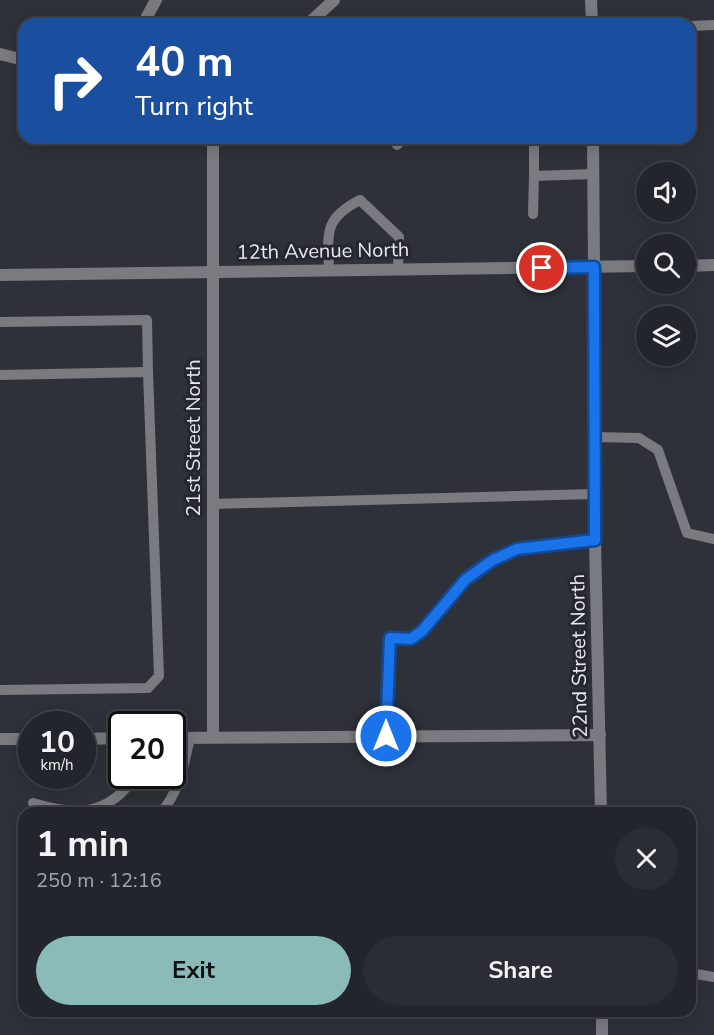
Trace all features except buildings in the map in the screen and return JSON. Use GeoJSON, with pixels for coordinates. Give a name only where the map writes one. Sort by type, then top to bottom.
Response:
{"type":"FeatureCollection","features":[{"type":"Feature","properties":{"kind":"street"},"geometry":{"type":"LineString","coordinates":[[146,18],[156,0]]}},
{"type":"Feature","properties":{"kind":"street"},"geometry":{"type":"LineString","coordinates":[[314,18],[334,0]]}},
{"type":"Feature","properties":{"kind":"street"},"geometry":{"type":"LineString","coordinates":[[591,0],[592,18]]}},
{"type":"Feature","properties":{"kind":"street"},"geometry":{"type":"LineString","coordinates":[[0,54],[18,58]]}},
{"type":"Feature","properties":{"kind":"street","name":"21st Street North"},"geometry":{"type":"LineString","coordinates":[[213,144],[213,737]]}},
{"type":"Feature","properties":{"kind":"street","name":"22nd Street North"},"geometry":{"type":"LineString","coordinates":[[593,144],[594,494],[601,807]]}},
{"type":"Feature","properties":{"kind":"street"},"geometry":{"type":"LineString","coordinates":[[696,266],[714,265]]}},
{"type":"Feature","properties":{"kind":"street","name":"12th Avenue North"},"geometry":{"type":"LineString","coordinates":[[0,275],[636,266]]}},
{"type":"Feature","properties":{"kind":"street"},"geometry":{"type":"LineString","coordinates":[[186,738],[600,735]]}},
{"type":"Feature","properties":{"kind":"street"},"geometry":{"type":"LineString","coordinates":[[0,739],[18,739]]}},
{"type":"Feature","properties":{"kind":"street"},"geometry":{"type":"LineString","coordinates":[[602,1017],[602,1035]]}},
{"type":"Feature","properties":{"kind":"lane"},"geometry":{"type":"LineString","coordinates":[[696,26],[714,25]]}},
{"type":"Feature","properties":{"kind":"lane"},"geometry":{"type":"LineString","coordinates":[[533,214],[534,144]]}},
{"type":"Feature","properties":{"kind":"lane"},"geometry":{"type":"LineString","coordinates":[[534,176],[593,174]]}},
{"type":"Feature","properties":{"kind":"lane"},"geometry":{"type":"LineString","coordinates":[[329,271],[328,237],[331,224],[341,210],[360,200],[399,237],[398,270]]}},
{"type":"Feature","properties":{"kind":"lane"},"geometry":{"type":"LineString","coordinates":[[0,322],[147,320],[159,676],[148,688],[0,690]]}},
{"type":"Feature","properties":{"kind":"lane"},"geometry":{"type":"LineString","coordinates":[[0,375],[148,372]]}},
{"type":"Feature","properties":{"kind":"lane"},"geometry":{"type":"LineString","coordinates":[[594,437],[639,438],[658,450],[687,533],[713,539]]}},
{"type":"Feature","properties":{"kind":"lane"},"geometry":{"type":"LineString","coordinates":[[213,504],[594,494]]}},
{"type":"Feature","properties":{"kind":"lane"},"geometry":{"type":"LineString","coordinates":[[386,736],[390,638],[411,639],[422,631],[466,579],[493,560],[517,549],[595,540]]}},
{"type":"Feature","properties":{"kind":"lane"},"geometry":{"type":"LineString","coordinates":[[164,807],[172,797],[184,765],[190,738]]}},
{"type":"Feature","properties":{"kind":"lane"},"geometry":{"type":"LineString","coordinates":[[98,807],[112,802],[124,789]]}},
{"type":"Feature","properties":{"kind":"lane"},"geometry":{"type":"LineString","coordinates":[[33,803],[47,807]]}},
{"type":"Feature","properties":{"kind":"lane"},"geometry":{"type":"LineString","coordinates":[[696,974],[714,977]]}},
{"type":"Feature","properties":{"kind":"route"},"geometry":{"type":"LineString","coordinates":[[386,736],[390,638],[411,639],[422,631],[466,579],[493,560],[517,549],[595,540],[594,267],[542,268]]}}]}
